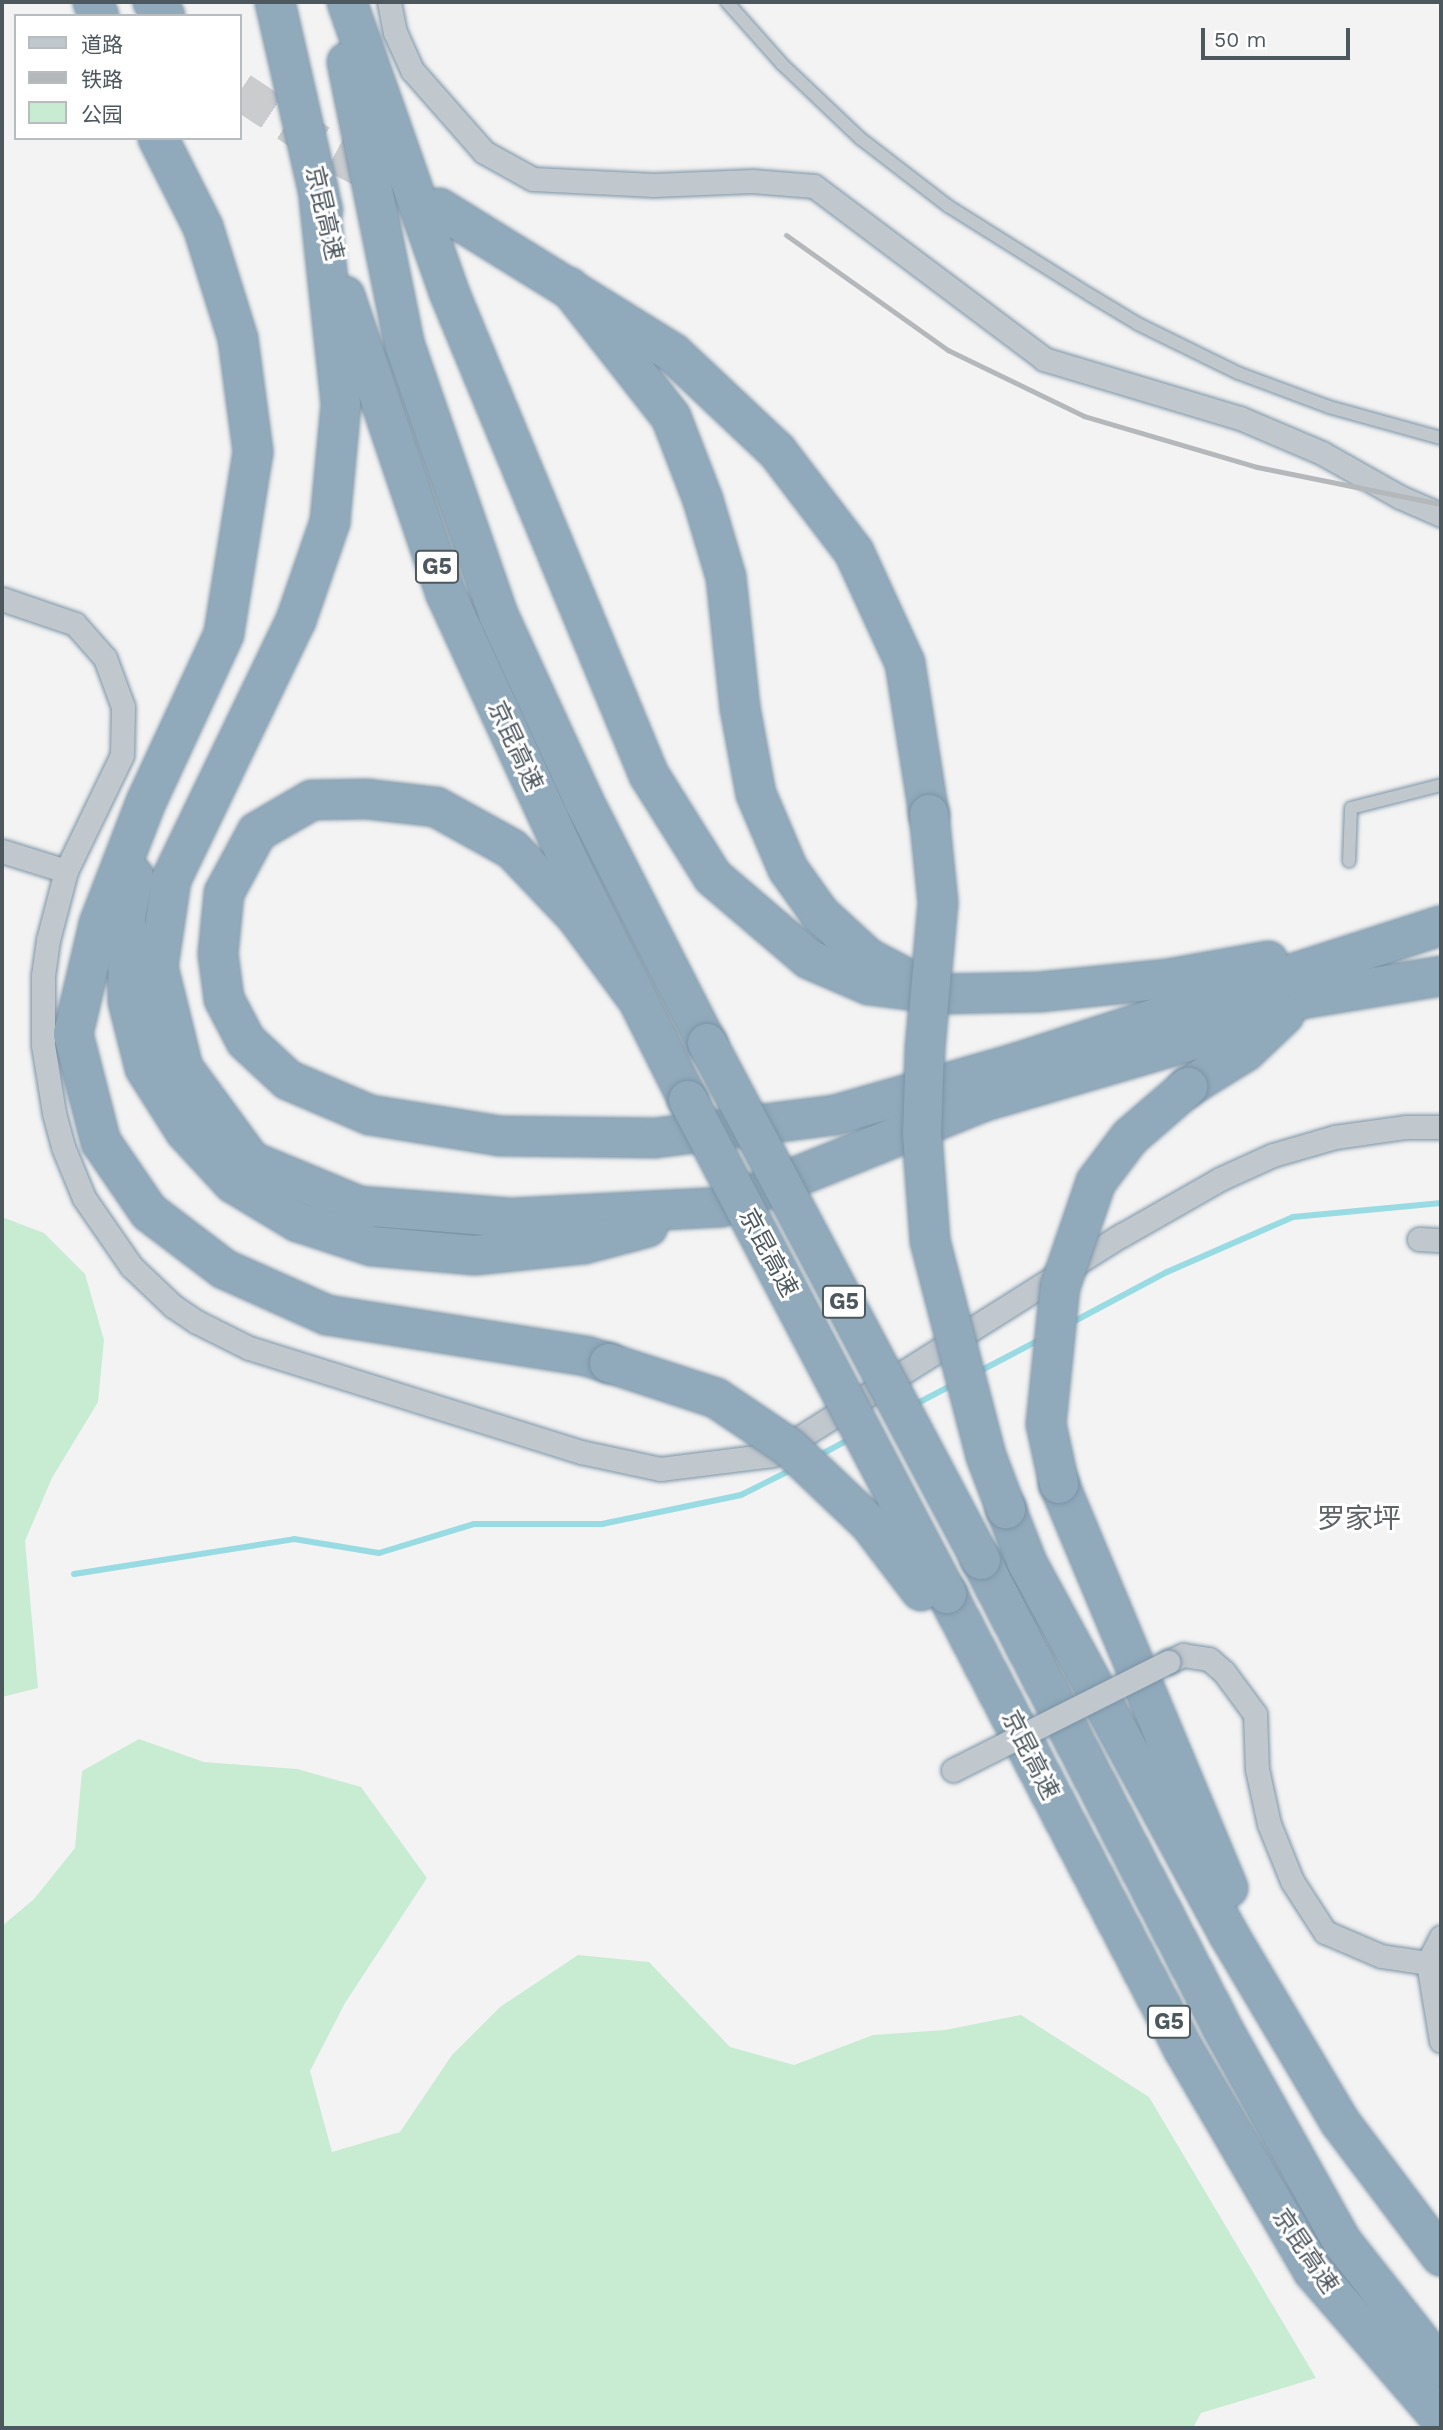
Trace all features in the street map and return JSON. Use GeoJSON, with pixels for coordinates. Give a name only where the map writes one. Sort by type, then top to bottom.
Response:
{"type":"FeatureCollection","features":[{"type":"Feature","properties":{"kind":"highway","name":"京昆高速"},"geometry":{"type":"LineString","coordinates":[[275,2],[338,276],[446,594],[570,864],[934,1592],[993,1682],[1184,2050],[1313,2272],[1441,2419]]}},
{"type":"Feature","properties":{"kind":"highway","name":"京昆高速"},"geometry":{"type":"LineString","coordinates":[[334,2],[405,346],[499,617],[583,800],[707,1043],[981,1560],[1224,2031],[1342,2242],[1441,2368]]}},
{"type":"Feature","properties":{"kind":"highway"},"geometry":{"type":"LineString","coordinates":[[347,2],[449,292],[649,775],[713,877],[809,959],[869,985],[939,995],[1039,992],[1168,979],[1424,932]]}},
{"type":"Feature","properties":{"kind":"highway"},"geometry":{"type":"LineString","coordinates":[[159,140],[203,227],[238,339],[253,452],[225,634],[146,802],[99,923],[73,1034],[101,1142],[149,1212],[224,1269],[327,1315],[586,1356],[716,1398],[790,1448],[870,1524],[934,1592]]}},
{"type":"Feature","properties":{"kind":"highway"},"geometry":{"type":"LineString","coordinates":[[318,188],[341,405],[330,522],[296,620],[171,880],[158,967],[183,1068],[251,1161],[359,1206],[513,1218],[721,1207]]}},
{"type":"Feature","properties":{"kind":"highway"},"geometry":{"type":"LineString","coordinates":[[439,208],[673,353],[777,451],[854,552],[905,663],[929,814],[938,903],[925,1049],[922,1134],[930,1241],[978,1429],[1027,1563],[1229,1935],[1340,2122],[1441,2256]]}},
{"type":"Feature","properties":{"kind":"highway"},"geometry":{"type":"LineString","coordinates":[[569,287],[671,417],[703,500],[726,578],[740,708],[756,794],[789,869],[820,914],[869,958],[939,995]]}},
{"type":"Feature","properties":{"kind":"highway"},"geometry":{"type":"LineString","coordinates":[[635,996],[575,915],[512,849],[436,807],[367,799],[312,800],[257,832],[224,892],[218,954],[224,999],[246,1041],[288,1080],[370,1115],[500,1136],[655,1138],[835,1115],[1016,1063],[1424,932]]}},
{"type":"Feature","properties":{"kind":"highway"},"geometry":{"type":"LineString","coordinates":[[146,802],[126,917],[128,1001],[145,1068],[185,1132],[233,1183],[298,1222],[372,1246],[475,1255],[584,1244],[721,1207],[982,1102],[1221,1032],[1301,999],[1441,976]]}},
{"type":"Feature","properties":{"kind":"highway"},"geometry":{"type":"LineString","coordinates":[[1292,2041],[1059,1483],[1046,1424],[1060,1287],[1096,1182],[1130,1138],[1188,1087],[1245,1052],[1301,999]]}},
{"type":"Feature","properties":{"kind":"street"},"geometry":{"type":"LineString","coordinates":[[389,2],[395,32],[412,70],[484,152],[533,179],[654,185],[752,181],[814,186],[1045,359],[1240,418],[1322,453],[1400,497],[1441,515]]}},
{"type":"Feature","properties":{"kind":"street"},"geometry":{"type":"LineString","coordinates":[[2,599],[75,624],[105,658],[123,707],[122,755],[66,871],[48,940],[43,975],[43,1045],[54,1114],[84,1198],[113,1245],[151,1287],[197,1322],[249,1348],[582,1452],[660,1469],[772,1455],[1122,1235],[1246,1166],[1335,1136],[1406,1127],[1441,1127]]}},
{"type":"Feature","properties":{"kind":"street"},"geometry":{"type":"LineString","coordinates":[[2,851],[66,871]]}},
{"type":"Feature","properties":{"kind":"street"},"geometry":{"type":"LineString","coordinates":[[953,1770],[1183,1655],[1209,1659],[1224,1672],[1255,1714],[1257,1769],[1269,1824],[1292,1881],[1325,1932],[1381,1956],[1428,1963]]}},
{"type":"Feature","properties":{"kind":"street"},"geometry":{"type":"LineString","coordinates":[[1441,1937],[1428,1963],[1441,2041]]}},
{"type":"Feature","properties":{"kind":"lane"},"geometry":{"type":"LineString","coordinates":[[727,2],[782,64],[861,139],[948,206],[1090,295],[1187,349],[1261,382],[1340,411],[1441,438]]}},
{"type":"Feature","properties":{"kind":"lane"},"geometry":{"type":"LineString","coordinates":[[1349,861],[1351,808],[1441,785]]}},
{"type":"Feature","properties":{"kind":"green space"},"geometry":{"type":"Polygon","coordinates":[[[2,1217],[44,1233],[85,1274],[104,1340],[98,1402],[52,1478],[25,1541],[38,1688],[2,1697],[2,1217]]]}},
{"type":"Feature","properties":{"kind":"green space"},"geometry":{"type":"Polygon","coordinates":[[[139,1739],[204,1762],[297,1769],[361,1787],[427,1878],[345,2003],[310,2071],[332,2152],[400,2132],[452,2055],[500,2007],[578,1955],[649,1962],[730,2047],[794,2065],[873,2035],[945,2030],[1021,2015],[1149,2097],[1316,2378],[1201,2413],[1193,2428],[2,2428],[2,1926],[34,1899],[75,1848],[82,1771],[139,1739]]]}},
{"type":"Feature","properties":{"kind":"waterway"},"geometry":{"type":"LineString","coordinates":[[1069,1324],[1167,1272],[1293,1217],[1441,1203]]}},
{"type":"Feature","properties":{"kind":"waterway"},"geometry":{"type":"LineString","coordinates":[[976,1373],[1041,1339]]}},
{"type":"Feature","properties":{"kind":"waterway"},"geometry":{"type":"LineString","coordinates":[[914,1405],[954,1384]]}},
{"type":"Feature","properties":{"kind":"waterway"},"geometry":{"type":"LineString","coordinates":[[818,1456],[852,1438]]}},
{"type":"Feature","properties":{"kind":"waterway"},"geometry":{"type":"LineString","coordinates":[[74,1574],[294,1539],[379,1553],[474,1524],[602,1524],[741,1495],[793,1469]]}},
{"type":"Feature","properties":{"kind":"tunnel"},"geometry":{"type":"LineString","coordinates":[[242,92],[335,154],[394,185]]}},
{"type":"Feature","properties":{"kind":"railway"},"geometry":{"type":"LineString","coordinates":[[786,235],[948,350],[1084,416],[1257,467],[1441,504]]}},
{"type":"Feature","properties":{"kind":"district","name":"罗家坪"},"geometry":{"type":"Point","coordinates":[1359,1519]}}]}
